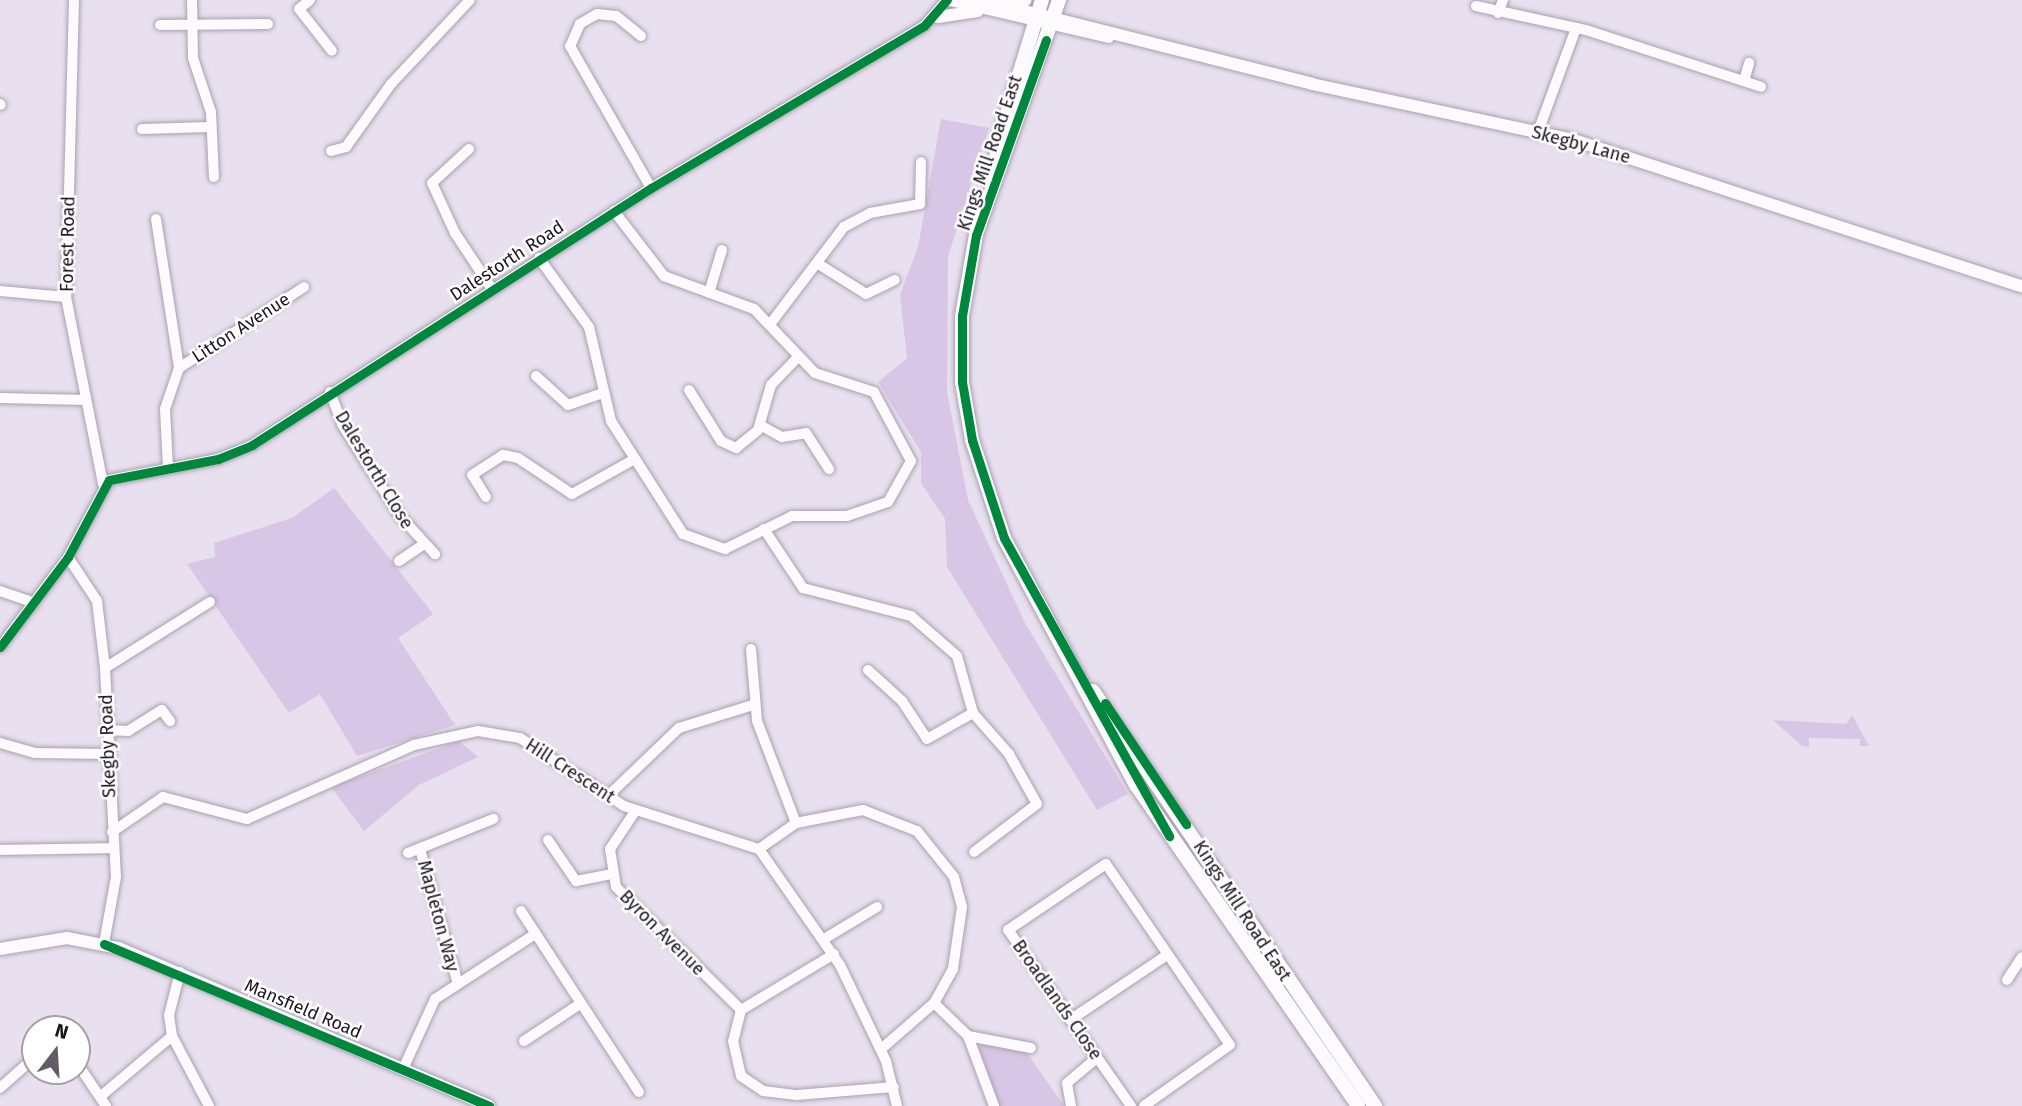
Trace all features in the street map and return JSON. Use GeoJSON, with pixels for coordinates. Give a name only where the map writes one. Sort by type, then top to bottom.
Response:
{"type":"FeatureCollection","features":[{"type":"Feature","properties":{"kind":"highway"},"geometry":{"type":"LineString","coordinates":[[990,5],[1024,0]]}},
{"type":"Feature","properties":{"kind":"highway","name":"Kings Mill Road East"},"geometry":{"type":"LineString","coordinates":[[1059,0],[996,172],[962,316],[966,405],[1004,538],[1136,785],[1358,1106]]}},
{"type":"Feature","properties":{"kind":"highway","name":"Kings Mill Road East"},"geometry":{"type":"LineString","coordinates":[[996,172],[996,146],[1037,12]]}},
{"type":"Feature","properties":{"kind":"highway","name":"Kings Mill Road East"},"geometry":{"type":"LineString","coordinates":[[1084,684],[1104,701],[1375,1106]]}},
{"type":"Feature","properties":{"kind":"main road"},"geometry":{"type":"LineString","coordinates":[[948,0],[1037,12]]}},
{"type":"Feature","properties":{"kind":"main road"},"geometry":{"type":"LineString","coordinates":[[938,17],[990,5]]}},
{"type":"Feature","properties":{"kind":"main road","name":"Skegby Lane"},"geometry":{"type":"LineString","coordinates":[[1037,12],[1051,22],[1538,132],[2022,286]]}},
{"type":"Feature","properties":{"kind":"main road","name":"Mansfield Road"},"geometry":{"type":"LineString","coordinates":[[0,948],[67,938],[104,944],[180,972],[489,1106]]}},
{"type":"Feature","properties":{"kind":"street","name":"Forest Road"},"geometry":{"type":"LineString","coordinates":[[74,0],[66,297],[103,484]]}},
{"type":"Feature","properties":{"kind":"street"},"geometry":{"type":"LineString","coordinates":[[192,0],[192,24],[211,127],[214,177]]}},
{"type":"Feature","properties":{"kind":"street"},"geometry":{"type":"LineString","coordinates":[[310,0],[299,9],[332,51]]}},
{"type":"Feature","properties":{"kind":"street"},"geometry":{"type":"LineString","coordinates":[[331,151],[346,147],[391,84],[470,0]]}},
{"type":"Feature","properties":{"kind":"street"},"geometry":{"type":"LineString","coordinates":[[938,17],[948,0]]}},
{"type":"Feature","properties":{"kind":"street"},"geometry":{"type":"LineString","coordinates":[[1499,13],[1503,0]]}},
{"type":"Feature","properties":{"kind":"street"},"geometry":{"type":"LineString","coordinates":[[1476,6],[1576,28],[1761,87]]}},
{"type":"Feature","properties":{"kind":"street"},"geometry":{"type":"LineString","coordinates":[[641,36],[616,16],[597,14],[580,24],[570,46],[651,188]]}},
{"type":"Feature","properties":{"kind":"street","name":"Dalestorth Road"},"geometry":{"type":"LineString","coordinates":[[103,484],[253,445],[330,392],[614,211],[938,17]]}},
{"type":"Feature","properties":{"kind":"street"},"geometry":{"type":"LineString","coordinates":[[160,25],[268,24]]}},
{"type":"Feature","properties":{"kind":"street"},"geometry":{"type":"LineString","coordinates":[[1538,132],[1576,28]]}},
{"type":"Feature","properties":{"kind":"street"},"geometry":{"type":"LineString","coordinates":[[1744,81],[1749,62]]}},
{"type":"Feature","properties":{"kind":"street"},"geometry":{"type":"LineString","coordinates":[[142,129],[211,127]]}},
{"type":"Feature","properties":{"kind":"street"},"geometry":{"type":"LineString","coordinates":[[469,149],[432,183],[455,233],[492,289]]}},
{"type":"Feature","properties":{"kind":"street"},"geometry":{"type":"LineString","coordinates":[[771,323],[859,216],[919,204],[922,162]]}},
{"type":"Feature","properties":{"kind":"street"},"geometry":{"type":"LineString","coordinates":[[539,258],[589,327],[603,393],[631,461],[683,534],[700,545],[725,549],[764,529],[806,513],[868,512],[888,502],[911,461],[874,392],[815,373],[796,359],[771,323],[754,309],[664,276],[647,262],[614,211]]}},
{"type":"Feature","properties":{"kind":"street"},"geometry":{"type":"LineString","coordinates":[[156,219],[178,368],[165,409],[168,468]]}},
{"type":"Feature","properties":{"kind":"street"},"geometry":{"type":"LineString","coordinates":[[709,293],[722,250]]}},
{"type":"Feature","properties":{"kind":"street"},"geometry":{"type":"LineString","coordinates":[[820,265],[866,294],[895,281]]}},
{"type":"Feature","properties":{"kind":"street","name":"Litton Avenue"},"geometry":{"type":"LineString","coordinates":[[178,368],[304,287]]}},
{"type":"Feature","properties":{"kind":"street"},"geometry":{"type":"LineString","coordinates":[[0,291],[66,297]]}},
{"type":"Feature","properties":{"kind":"street"},"geometry":{"type":"LineString","coordinates":[[689,390],[725,446],[745,444],[760,425],[771,385],[796,359]]}},
{"type":"Feature","properties":{"kind":"street"},"geometry":{"type":"LineString","coordinates":[[536,376],[568,405],[603,393]]}},
{"type":"Feature","properties":{"kind":"street","name":"Dalestorth Close"},"geometry":{"type":"LineString","coordinates":[[330,392],[342,424],[421,546],[435,554]]}},
{"type":"Feature","properties":{"kind":"street"},"geometry":{"type":"LineString","coordinates":[[0,398],[86,400]]}},
{"type":"Feature","properties":{"kind":"street"},"geometry":{"type":"LineString","coordinates":[[760,425],[782,437],[807,433],[829,470]]}},
{"type":"Feature","properties":{"kind":"street"},"geometry":{"type":"LineString","coordinates":[[486,497],[472,475],[503,455],[572,494],[631,461]]}},
{"type":"Feature","properties":{"kind":"street"},"geometry":{"type":"LineString","coordinates":[[0,647],[68,557],[86,526],[103,484]]}},
{"type":"Feature","properties":{"kind":"street"},"geometry":{"type":"LineString","coordinates":[[764,529],[796,583],[812,594],[927,624],[957,656],[973,713],[1009,754],[1037,804],[974,852]]}},
{"type":"Feature","properties":{"kind":"street","name":"Dalestorth Close"},"geometry":{"type":"LineString","coordinates":[[399,561],[421,546]]}},
{"type":"Feature","properties":{"kind":"street","name":"Skegby Road"},"geometry":{"type":"LineString","coordinates":[[68,557],[97,601],[104,668],[116,877],[104,944]]}},
{"type":"Feature","properties":{"kind":"street"},"geometry":{"type":"LineString","coordinates":[[0,591],[34,603]]}},
{"type":"Feature","properties":{"kind":"street"},"geometry":{"type":"LineString","coordinates":[[104,668],[210,602]]}},
{"type":"Feature","properties":{"kind":"street"},"geometry":{"type":"LineString","coordinates":[[751,649],[753,705],[773,775],[796,823]]}},
{"type":"Feature","properties":{"kind":"street"},"geometry":{"type":"LineString","coordinates":[[868,670],[902,701],[926,738],[973,713]]}},
{"type":"Feature","properties":{"kind":"street"},"geometry":{"type":"LineString","coordinates":[[609,795],[679,728],[753,705]]}},
{"type":"Feature","properties":{"kind":"street"},"geometry":{"type":"LineString","coordinates":[[109,730],[128,730],[162,710],[170,721]]}},
{"type":"Feature","properties":{"kind":"street","name":"Hill Crescent"},"geometry":{"type":"LineString","coordinates":[[112,832],[163,797],[247,819],[378,757],[478,731],[520,738],[636,810],[759,849]]}},
{"type":"Feature","properties":{"kind":"street"},"geometry":{"type":"LineString","coordinates":[[0,743],[34,753],[109,754]]}},
{"type":"Feature","properties":{"kind":"street","name":"Byron Avenue"},"geometry":{"type":"LineString","coordinates":[[636,810],[610,849],[611,874],[645,919],[741,1010]]}},
{"type":"Feature","properties":{"kind":"street"},"geometry":{"type":"LineString","coordinates":[[881,1049],[933,1003],[953,969],[962,907],[936,851],[894,817],[863,810],[796,823],[759,849],[834,954],[881,1049],[894,1087],[897,1106]]}},
{"type":"Feature","properties":{"kind":"street","name":"Mapleton Way"},"geometry":{"type":"LineString","coordinates":[[408,853],[493,819]]}},
{"type":"Feature","properties":{"kind":"street"},"geometry":{"type":"LineString","coordinates":[[548,840],[576,881],[611,874]]}},
{"type":"Feature","properties":{"kind":"street"},"geometry":{"type":"LineString","coordinates":[[0,850],[114,848]]}},
{"type":"Feature","properties":{"kind":"street","name":"Mapleton Way"},"geometry":{"type":"LineString","coordinates":[[419,849],[458,984]]}},
{"type":"Feature","properties":{"kind":"street","name":"Broadlands Close"},"geometry":{"type":"LineString","coordinates":[[1131,1106],[1008,930],[1107,864],[1230,1045],[1144,1106]]}},
{"type":"Feature","properties":{"kind":"street"},"geometry":{"type":"LineString","coordinates":[[824,939],[877,907]]}},
{"type":"Feature","properties":{"kind":"street"},"geometry":{"type":"LineString","coordinates":[[521,911],[639,1092]]}},
{"type":"Feature","properties":{"kind":"street"},"geometry":{"type":"LineString","coordinates":[[403,1069],[425,1013],[458,984],[535,934]]}},
{"type":"Feature","properties":{"kind":"street"},"geometry":{"type":"LineString","coordinates":[[834,954],[741,1010],[735,1055],[749,1086],[833,1096],[894,1087]]}},
{"type":"Feature","properties":{"kind":"street"},"geometry":{"type":"LineString","coordinates":[[1070,1020],[1167,955]]}},
{"type":"Feature","properties":{"kind":"street"},"geometry":{"type":"LineString","coordinates":[[2007,980],[2022,957]]}},
{"type":"Feature","properties":{"kind":"street"},"geometry":{"type":"LineString","coordinates":[[180,972],[169,1015],[172,1036],[209,1106]]}},
{"type":"Feature","properties":{"kind":"street"},"geometry":{"type":"LineString","coordinates":[[933,1003],[968,1036],[994,1106]]}},
{"type":"Feature","properties":{"kind":"street"},"geometry":{"type":"LineString","coordinates":[[524,1041],[580,1004]]}},
{"type":"Feature","properties":{"kind":"street"},"geometry":{"type":"LineString","coordinates":[[101,1096],[172,1036]]}},
{"type":"Feature","properties":{"kind":"street"},"geometry":{"type":"LineString","coordinates":[[968,1036],[1031,1048]]}},
{"type":"Feature","properties":{"kind":"street"},"geometry":{"type":"LineString","coordinates":[[1071,1106],[1067,1083],[1097,1058]]}},
{"type":"Feature","properties":{"kind":"street"},"geometry":{"type":"LineString","coordinates":[[0,1088],[21,1069]]}},
{"type":"Feature","properties":{"kind":"street"},"geometry":{"type":"LineString","coordinates":[[91,1082],[106,1106]]}},
{"type":"Feature","properties":{"kind":"shaded area"},"geometry":{"type":"Polygon","coordinates":[[[941,119],[989,128],[948,257],[947,392],[968,500],[1025,623],[1128,794],[1097,810],[947,567],[945,519],[921,483],[921,452],[878,382],[907,358],[900,295],[918,247],[941,119]]]}},
{"type":"Feature","properties":{"kind":"shaded area"},"geometry":{"type":"Polygon","coordinates":[[[334,488],[433,614],[398,638],[455,725],[357,756],[320,694],[289,713],[187,564],[215,557],[214,543],[292,518],[334,488]]]}},
{"type":"Feature","properties":{"kind":"shaded area"},"geometry":{"type":"Polygon","coordinates":[[[1852,715],[1869,746],[1860,746],[1860,739],[1809,738],[1809,747],[1802,746],[1773,720],[1846,724],[1852,715]]]}},
{"type":"Feature","properties":{"kind":"shaded area"},"geometry":{"type":"Polygon","coordinates":[[[459,741],[478,757],[419,785],[364,831],[331,787],[459,741]]]}},
{"type":"Feature","properties":{"kind":"shaded area"},"geometry":{"type":"Polygon","coordinates":[[[983,1043],[1025,1050],[1064,1106],[999,1106],[979,1047],[983,1043]]]}},
{"type":"Feature","properties":{"kind":"cycle path"},"geometry":{"type":"LineString","coordinates":[[0,647],[68,557],[109,480],[218,459],[252,445],[651,188],[924,26],[947,0]]}},
{"type":"Feature","properties":{"kind":"cycle path"},"geometry":{"type":"LineString","coordinates":[[1046,40],[976,235],[962,316],[962,382],[972,440],[1004,538],[1169,836]]}},
{"type":"Feature","properties":{"kind":"cycle path"},"geometry":{"type":"LineString","coordinates":[[1105,703],[1186,824]]}},
{"type":"Feature","properties":{"kind":"cycle path"},"geometry":{"type":"LineString","coordinates":[[104,944],[489,1106]]}}]}
